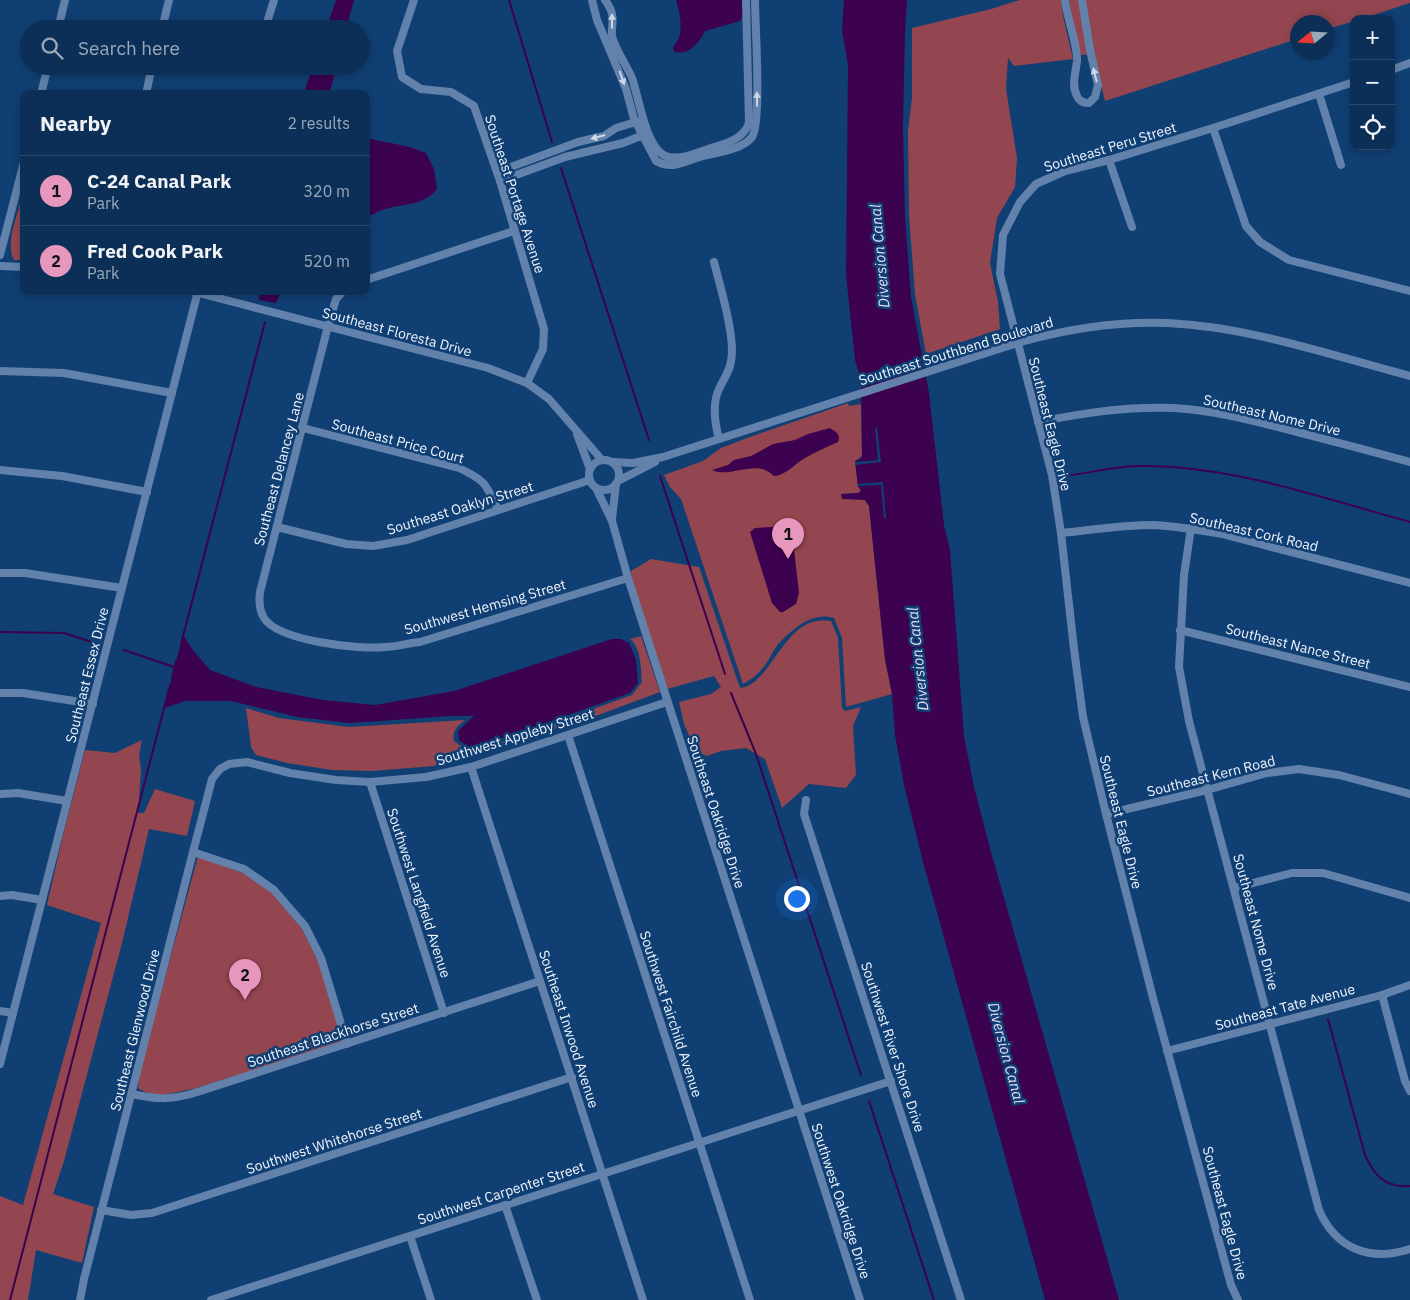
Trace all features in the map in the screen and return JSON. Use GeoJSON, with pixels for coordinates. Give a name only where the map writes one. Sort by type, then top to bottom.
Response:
{"type":"FeatureCollection","features":[{"type":"Feature","properties":{"kind":"street"},"geometry":{"type":"LineString","coordinates":[[60,20],[65,0]]}},
{"type":"Feature","properties":{"kind":"street"},"geometry":{"type":"LineString","coordinates":[[164,20],[169,0]]}},
{"type":"Feature","properties":{"kind":"street"},"geometry":{"type":"LineString","coordinates":[[268,20],[274,0]]}},
{"type":"Feature","properties":{"kind":"street","name":"Southeast Portage Avenue"},"geometry":{"type":"LineString","coordinates":[[414,0],[397,51],[402,77],[421,89],[451,92],[474,106],[500,181],[544,329],[543,349],[527,383]]}},
{"type":"Feature","properties":{"kind":"street"},"geometry":{"type":"LineString","coordinates":[[592,0],[597,20],[632,78],[639,120],[656,161],[673,166],[709,152],[730,149],[747,142],[752,136],[752,126],[757,106],[752,40],[746,0]]}},
{"type":"Feature","properties":{"kind":"street"},"geometry":{"type":"LineString","coordinates":[[605,0],[612,14],[612,46]]}},
{"type":"Feature","properties":{"kind":"street"},"geometry":{"type":"LineString","coordinates":[[752,40],[755,0]]}},
{"type":"Feature","properties":{"kind":"street"},"geometry":{"type":"LineString","coordinates":[[1065,0],[1077,60],[1075,90],[1080,100],[1089,103],[1095,97],[1098,85],[1091,58],[1082,0]]}},
{"type":"Feature","properties":{"kind":"street"},"geometry":{"type":"LineString","coordinates":[[1077,60],[1091,58]]}},
{"type":"Feature","properties":{"kind":"street"},"geometry":{"type":"LineString","coordinates":[[1395,69],[1410,63]]}},
{"type":"Feature","properties":{"kind":"street"},"geometry":{"type":"LineString","coordinates":[[42,90],[46,75]]}},
{"type":"Feature","properties":{"kind":"street"},"geometry":{"type":"LineString","coordinates":[[147,90],[150,75]]}},
{"type":"Feature","properties":{"kind":"street","name":"Southeast Peru Street"},"geometry":{"type":"LineString","coordinates":[[1017,343],[1000,274],[1003,235],[1020,202],[1036,184],[1066,171],[1110,160],[1350,83]]}},
{"type":"Feature","properties":{"kind":"street"},"geometry":{"type":"LineString","coordinates":[[1319,94],[1341,165]]}},
{"type":"Feature","properties":{"kind":"street"},"geometry":{"type":"LineString","coordinates":[[497,172],[578,142],[604,136],[616,128],[639,120]]}},
{"type":"Feature","properties":{"kind":"street"},"geometry":{"type":"LineString","coordinates":[[1213,128],[1246,226],[1260,242],[1289,260],[1410,291]]}},
{"type":"Feature","properties":{"kind":"street"},"geometry":{"type":"LineString","coordinates":[[500,181],[565,157],[623,143],[645,134]]}},
{"type":"Feature","properties":{"kind":"street"},"geometry":{"type":"LineString","coordinates":[[530,159],[534,168]]}},
{"type":"Feature","properties":{"kind":"street"},"geometry":{"type":"LineString","coordinates":[[1110,160],[1132,227]]}},
{"type":"Feature","properties":{"kind":"street"},"geometry":{"type":"LineString","coordinates":[[0,255],[20,178]]}},
{"type":"Feature","properties":{"kind":"street"},"geometry":{"type":"LineString","coordinates":[[370,279],[514,232]]}},
{"type":"Feature","properties":{"kind":"street"},"geometry":{"type":"LineString","coordinates":[[714,262],[732,345],[731,362],[717,392],[717,431],[719,439]]}},
{"type":"Feature","properties":{"kind":"street"},"geometry":{"type":"LineString","coordinates":[[0,266],[20,267]]}},
{"type":"Feature","properties":{"kind":"street","name":"Southeast Essex Drive"},"geometry":{"type":"LineString","coordinates":[[0,1064],[196,295]]}},
{"type":"Feature","properties":{"kind":"street","name":"Southeast Floresta Drive"},"geometry":{"type":"LineString","coordinates":[[207,295],[488,368],[527,383],[549,399],[602,460]]}},
{"type":"Feature","properties":{"kind":"street","name":"Southeast Delancey Lane"},"geometry":{"type":"LineString","coordinates":[[264,618],[259,604],[260,592],[328,326],[336,299],[340,295]]}},
{"type":"Feature","properties":{"kind":"street","name":"Southeast Southbend Boulevard"},"geometry":{"type":"LineString","coordinates":[[612,462],[632,463],[663,457],[1017,343],[1056,332],[1081,328],[1132,323],[1168,323],[1234,331],[1288,343],[1410,376]]}},
{"type":"Feature","properties":{"kind":"street","name":"Southeast Eagle Drive"},"geometry":{"type":"LineString","coordinates":[[1017,343],[1052,475],[1061,532],[1083,717],[1167,1051],[1192,1136],[1228,1273],[1238,1300]]}},
{"type":"Feature","properties":{"kind":"street"},"geometry":{"type":"LineString","coordinates":[[0,371],[64,373],[172,394]]}},
{"type":"Feature","properties":{"kind":"street","name":"Southeast Nome Drive"},"geometry":{"type":"LineString","coordinates":[[1038,422],[1108,410],[1136,408],[1182,409],[1240,418],[1410,462]]}},
{"type":"Feature","properties":{"kind":"street","name":"Southeast Price Court"},"geometry":{"type":"LineString","coordinates":[[303,428],[459,468],[479,478],[487,486],[498,509]]}},
{"type":"Feature","properties":{"kind":"street","name":"Southeast Floresta Drive"},"geometry":{"type":"LineString","coordinates":[[575,430],[590,469]]}},
{"type":"Feature","properties":{"kind":"street","name":"Southeast Southbend Boulevard"},"geometry":{"type":"LineString","coordinates":[[617,483],[663,457]]}},
{"type":"Feature","properties":{"kind":"street"},"geometry":{"type":"LineString","coordinates":[[602,460],[612,462],[619,473],[617,483],[613,488],[605,490],[596,488],[590,480],[590,469],[602,460]]}},
{"type":"Feature","properties":{"kind":"street"},"geometry":{"type":"LineString","coordinates":[[0,470],[62,476],[147,492]]}},
{"type":"Feature","properties":{"kind":"street","name":"Southeast Oaklyn Street"},"geometry":{"type":"LineString","coordinates":[[277,527],[346,544],[373,546],[407,540],[590,480]]}},
{"type":"Feature","properties":{"kind":"street","name":"Southeast Oakridge Drive"},"geometry":{"type":"LineString","coordinates":[[612,521],[617,483]]}},
{"type":"Feature","properties":{"kind":"street","name":"Southeast Oakridge Drive"},"geometry":{"type":"LineString","coordinates":[[596,488],[612,521],[667,702],[799,1110]]}},
{"type":"Feature","properties":{"kind":"street","name":"Southeast Cork Road"},"geometry":{"type":"LineString","coordinates":[[1061,532],[1154,525],[1191,528],[1222,534],[1410,583]]}},
{"type":"Feature","properties":{"kind":"street","name":"Southeast Nome Drive"},"geometry":{"type":"LineString","coordinates":[[1191,528],[1184,575],[1179,667],[1189,721],[1319,1210],[1328,1227],[1352,1248],[1367,1253],[1389,1254],[1410,1248]]}},
{"type":"Feature","properties":{"kind":"street"},"geometry":{"type":"LineString","coordinates":[[0,573],[25,573],[122,588]]}},
{"type":"Feature","properties":{"kind":"street","name":"Southwest Hemsing Street"},"geometry":{"type":"LineString","coordinates":[[264,618],[274,628],[292,636],[319,642],[385,648],[420,642],[628,578]]}},
{"type":"Feature","properties":{"kind":"street","name":"Southeast Nance Street"},"geometry":{"type":"LineString","coordinates":[[1180,630],[1410,687]]}},
{"type":"Feature","properties":{"kind":"street"},"geometry":{"type":"LineString","coordinates":[[0,693],[23,692],[93,704]]}},
{"type":"Feature","properties":{"kind":"street","name":"Southwest Appleby Street"},"geometry":{"type":"LineString","coordinates":[[220,769],[229,764],[247,762],[313,777],[336,780],[370,782],[426,777],[471,767],[667,702]]}},
{"type":"Feature","properties":{"kind":"street","name":"Southwest Fairchild Avenue"},"geometry":{"type":"LineString","coordinates":[[568,735],[750,1300]]}},
{"type":"Feature","properties":{"kind":"street","name":"Southeast Inwood Avenue"},"geometry":{"type":"LineString","coordinates":[[471,767],[643,1300]]}},
{"type":"Feature","properties":{"kind":"street","name":"Southeast Glenwood Drive"},"geometry":{"type":"LineString","coordinates":[[80,1300],[212,779],[220,769]]}},
{"type":"Feature","properties":{"kind":"street","name":"Southeast Kern Road"},"geometry":{"type":"LineString","coordinates":[[1106,814],[1267,774],[1298,769],[1339,775],[1410,794]]}},
{"type":"Feature","properties":{"kind":"street","name":"Southwest Langfield Avenue"},"geometry":{"type":"LineString","coordinates":[[370,782],[444,1012]]}},
{"type":"Feature","properties":{"kind":"street"},"geometry":{"type":"LineString","coordinates":[[0,794],[18,793],[68,801]]}},
{"type":"Feature","properties":{"kind":"street","name":"Southwest River Shore Drive"},"geometry":{"type":"LineString","coordinates":[[806,800],[804,814],[961,1300]]}},
{"type":"Feature","properties":{"kind":"street"},"geometry":{"type":"LineString","coordinates":[[193,852],[244,869],[274,890],[305,926],[320,958],[347,1044]]}},
{"type":"Feature","properties":{"kind":"street"},"geometry":{"type":"LineString","coordinates":[[1234,888],[1292,873],[1323,873],[1410,898]]}},
{"type":"Feature","properties":{"kind":"street"},"geometry":{"type":"LineString","coordinates":[[0,896],[12,895],[42,900]]}},
{"type":"Feature","properties":{"kind":"street","name":"Southeast Blackhorse Street"},"geometry":{"type":"LineString","coordinates":[[132,1094],[170,1099],[191,1094],[540,981]]}},
{"type":"Feature","properties":{"kind":"street","name":"Southeast Tate Avenue"},"geometry":{"type":"LineString","coordinates":[[1167,1051],[1382,995],[1410,985]]}},
{"type":"Feature","properties":{"kind":"street"},"geometry":{"type":"LineString","coordinates":[[1382,995],[1405,1081],[1410,1091]]}},
{"type":"Feature","properties":{"kind":"street"},"geometry":{"type":"LineString","coordinates":[[0,1011],[13,1013]]}},
{"type":"Feature","properties":{"kind":"street","name":"Southwest Whitehorse Street"},"geometry":{"type":"LineString","coordinates":[[102,1210],[131,1215],[152,1213],[572,1078]]}},
{"type":"Feature","properties":{"kind":"street","name":"Southwest Carpenter Street"},"geometry":{"type":"LineString","coordinates":[[211,1300],[891,1081]]}},
{"type":"Feature","properties":{"kind":"street","name":"Southwest Oakridge Drive"},"geometry":{"type":"LineString","coordinates":[[799,1110],[860,1300]]}},
{"type":"Feature","properties":{"kind":"street"},"geometry":{"type":"LineString","coordinates":[[505,1205],[537,1300]]}},
{"type":"Feature","properties":{"kind":"street"},"geometry":{"type":"LineString","coordinates":[[410,1236],[431,1300]]}},
{"type":"Feature","properties":{"kind":"shaded area"},"geometry":{"type":"Polygon","coordinates":[[[1020,0],[1061,0],[1073,59],[1014,66],[1008,58],[1006,89],[1017,158],[1015,187],[997,218],[990,263],[998,302],[1000,329],[926,354],[915,294],[909,215],[908,131],[912,98],[912,28],[1020,0]]]}},
{"type":"Feature","properties":{"kind":"shaded area"},"geometry":{"type":"Polygon","coordinates":[[[1069,0],[1410,0],[1410,3],[1373,15],[1350,15],[1350,22],[1335,27],[1335,15],[1290,15],[1290,41],[1105,101],[1095,62],[1095,54],[1081,55],[1069,0]]]}},
{"type":"Feature","properties":{"kind":"shaded area"},"geometry":{"type":"Polygon","coordinates":[[[20,204],[20,260],[14,260],[11,253],[14,226],[20,204]]]}},
{"type":"Feature","properties":{"kind":"shaded area"},"geometry":{"type":"Polygon","coordinates":[[[848,403],[849,406],[861,404],[862,456],[855,461],[858,486],[861,491],[858,493],[842,494],[865,500],[869,506],[885,659],[892,694],[846,707],[842,638],[834,618],[826,616],[811,619],[797,627],[778,644],[759,672],[743,684],[681,499],[670,487],[664,475],[703,461],[721,448],[848,403]]]}},
{"type":"Feature","properties":{"kind":"shaded area"},"geometry":{"type":"Polygon","coordinates":[[[651,559],[699,567],[741,688],[752,683],[762,674],[791,637],[802,627],[815,621],[831,621],[838,638],[842,708],[845,711],[861,707],[853,726],[856,775],[846,788],[809,784],[782,808],[765,759],[746,748],[721,751],[707,756],[696,751],[684,724],[679,702],[711,694],[721,687],[714,676],[667,689],[631,571],[651,559]]]}},
{"type":"Feature","properties":{"kind":"shaded area"},"geometry":{"type":"Polygon","coordinates":[[[641,636],[660,692],[585,720],[434,766],[372,771],[332,770],[287,763],[256,755],[251,747],[246,708],[279,718],[349,727],[465,720],[454,731],[454,741],[469,752],[473,752],[632,695],[642,682],[638,653],[630,639],[641,636]]]}},
{"type":"Feature","properties":{"kind":"shaded area"},"geometry":{"type":"Polygon","coordinates":[[[142,740],[139,755],[141,770],[138,813],[144,813],[155,789],[195,801],[187,836],[149,829],[122,943],[64,1161],[53,1194],[94,1207],[82,1263],[36,1250],[28,1300],[0,1300],[0,1196],[23,1205],[101,923],[47,905],[64,831],[85,750],[115,753],[142,740]]]}},
{"type":"Feature","properties":{"kind":"shaded area"},"geometry":{"type":"Polygon","coordinates":[[[198,856],[245,874],[270,890],[298,922],[318,959],[345,1042],[193,1089],[165,1094],[151,1094],[138,1088],[140,1070],[198,856]]]}},
{"type":"Feature","properties":{"kind":"water"},"geometry":{"type":"Polygon","coordinates":[[[336,0],[354,0],[348,20],[329,20],[336,0]]]}},
{"type":"Feature","properties":{"kind":"water"},"geometry":{"type":"Polygon","coordinates":[[[676,0],[742,0],[743,14],[740,21],[705,31],[697,44],[690,50],[675,52],[673,49],[679,38],[681,28],[676,0]]]}},
{"type":"Feature","properties":{"kind":"water","name":"Diversion Canal"},"geometry":{"type":"Polygon","coordinates":[[[844,0],[907,0],[903,127],[905,216],[911,297],[929,393],[944,525],[950,550],[964,736],[974,787],[991,852],[1119,1300],[1045,1300],[923,862],[904,785],[895,735],[892,694],[885,659],[869,506],[865,500],[842,499],[841,494],[858,493],[861,491],[858,486],[855,461],[862,456],[861,380],[855,360],[846,275],[848,65],[842,31],[844,0]]]}},
{"type":"Feature","properties":{"kind":"water"},"geometry":{"type":"Polygon","coordinates":[[[310,75],[334,75],[330,90],[305,90],[310,75]]]}},
{"type":"Feature","properties":{"kind":"water"},"geometry":{"type":"Polygon","coordinates":[[[370,139],[410,147],[426,153],[434,169],[437,189],[432,194],[420,201],[385,209],[370,215],[370,139]]]}},
{"type":"Feature","properties":{"kind":"water"},"geometry":{"type":"Polygon","coordinates":[[[260,295],[279,295],[276,303],[259,300],[260,295]]]}},
{"type":"Feature","properties":{"kind":"water"},"geometry":{"type":"Polygon","coordinates":[[[830,428],[838,435],[838,442],[801,460],[779,475],[774,476],[770,472],[754,468],[725,472],[712,470],[728,465],[734,460],[751,456],[773,444],[795,440],[830,428]]]}},
{"type":"Feature","properties":{"kind":"water"},"geometry":{"type":"Polygon","coordinates":[[[788,526],[792,532],[799,593],[796,604],[780,612],[772,603],[750,532],[755,528],[788,526]]]}},
{"type":"Feature","properties":{"kind":"water"},"geometry":{"type":"Polygon","coordinates":[[[183,635],[210,670],[256,687],[323,700],[375,705],[454,691],[612,639],[621,639],[629,643],[636,660],[638,683],[630,693],[472,749],[459,740],[458,731],[474,716],[350,723],[297,717],[231,701],[186,701],[164,708],[183,635]]]}},
{"type":"Feature","properties":{"kind":"pier"},"geometry":{"type":"Polygon","coordinates":[[[877,427],[881,462],[855,465],[855,462],[878,460],[875,428],[877,427]]]}},
{"type":"Feature","properties":{"kind":"pier"},"geometry":{"type":"Polygon","coordinates":[[[883,482],[886,518],[884,518],[881,485],[858,486],[857,484],[883,482]]]}},
{"type":"Feature","properties":{"kind":"waterway"},"geometry":{"type":"LineString","coordinates":[[509,0],[552,142]]}},
{"type":"Feature","properties":{"kind":"waterway"},"geometry":{"type":"LineString","coordinates":[[561,168],[649,440]]}},
{"type":"Feature","properties":{"kind":"waterway"},"geometry":{"type":"LineString","coordinates":[[181,644],[265,322]]}},
{"type":"Feature","properties":{"kind":"waterway"},"geometry":{"type":"LineString","coordinates":[[1065,476],[1131,466],[1174,467],[1208,471],[1310,493],[1410,522]]}},
{"type":"Feature","properties":{"kind":"waterway"},"geometry":{"type":"LineString","coordinates":[[660,476],[725,674]]}},
{"type":"Feature","properties":{"kind":"waterway"},"geometry":{"type":"LineString","coordinates":[[0,632],[64,633],[101,645]]}},
{"type":"Feature","properties":{"kind":"waterway"},"geometry":{"type":"LineString","coordinates":[[124,650],[174,667]]}},
{"type":"Feature","properties":{"kind":"waterway"},"geometry":{"type":"LineString","coordinates":[[172,678],[176,661]]}},
{"type":"Feature","properties":{"kind":"waterway"},"geometry":{"type":"LineString","coordinates":[[10,1300],[170,685]]}},
{"type":"Feature","properties":{"kind":"waterway"},"geometry":{"type":"LineString","coordinates":[[731,693],[756,754],[861,1075]]}},
{"type":"Feature","properties":{"kind":"waterway"},"geometry":{"type":"LineString","coordinates":[[1328,1019],[1368,1162],[1372,1169],[1387,1182],[1394,1185],[1410,1186]]}},
{"type":"Feature","properties":{"kind":"waterway"},"geometry":{"type":"LineString","coordinates":[[869,1101],[934,1300]]}},
{"type":"Feature","properties":{"kind":"place","name":"C-24 Canal Park"},"geometry":{"type":"Point","coordinates":[788,559]}},
{"type":"Feature","properties":{"kind":"place","name":"Fred Cook Park"},"geometry":{"type":"Point","coordinates":[245,1000]}}]}
